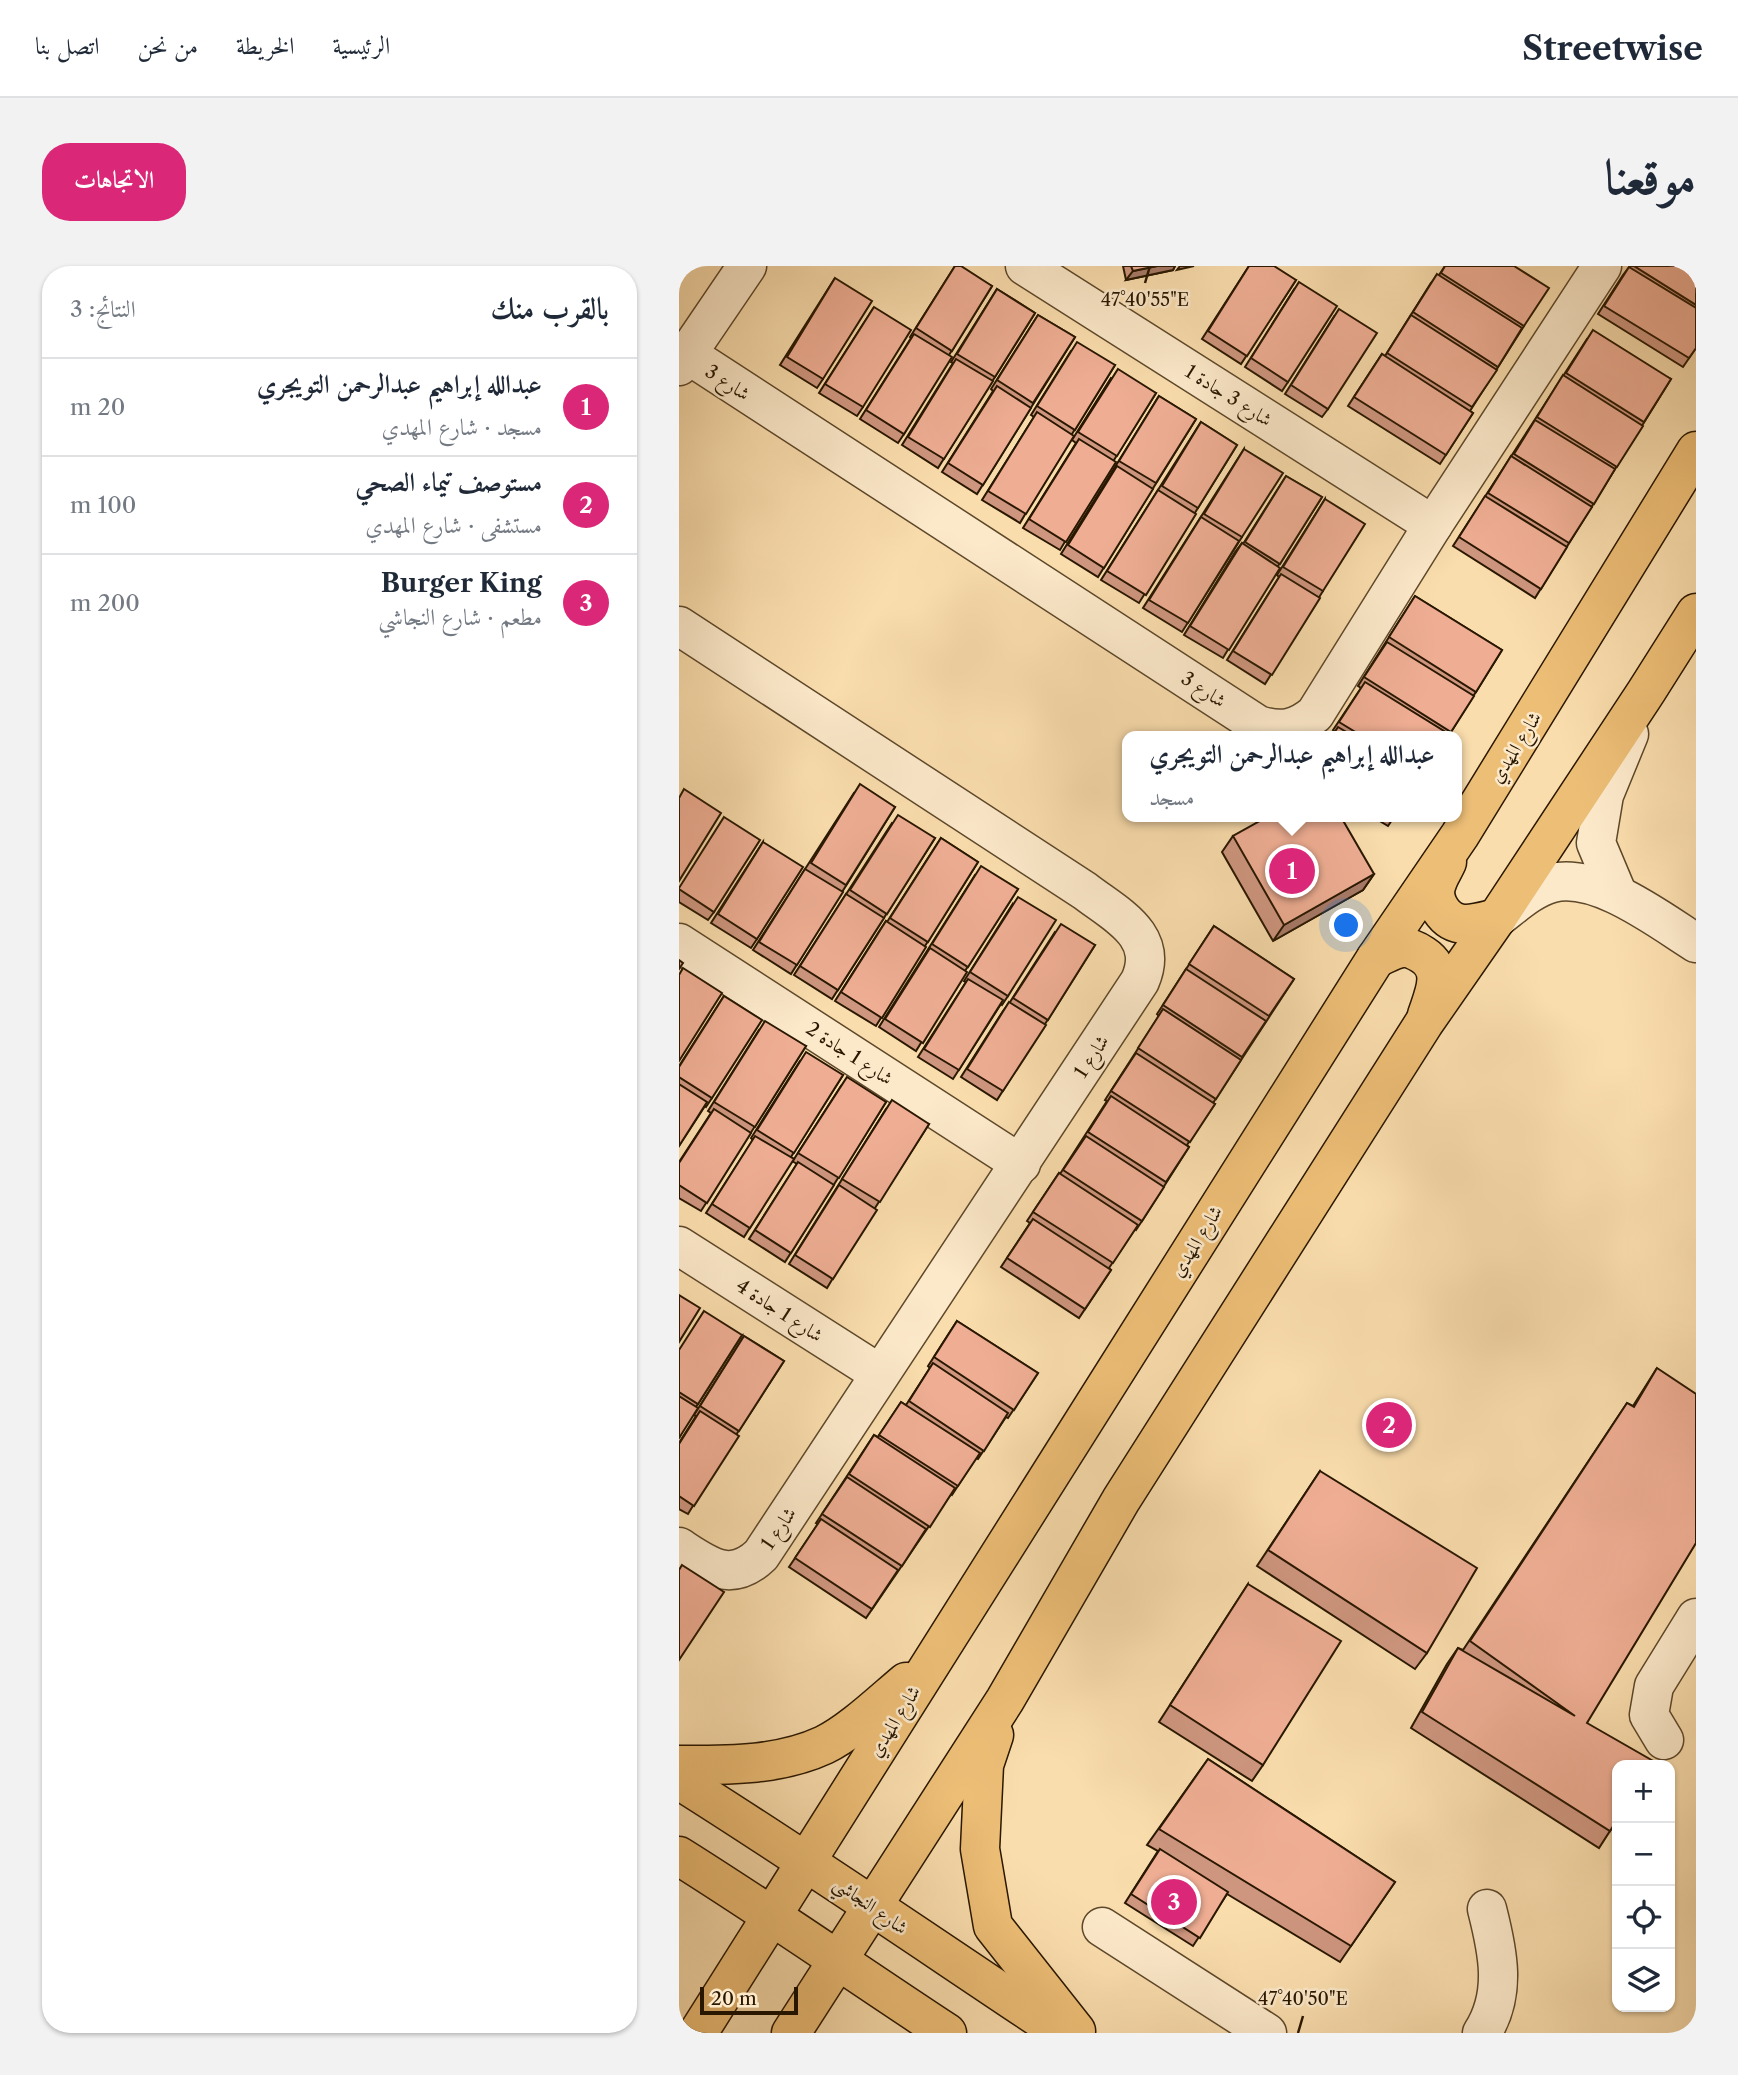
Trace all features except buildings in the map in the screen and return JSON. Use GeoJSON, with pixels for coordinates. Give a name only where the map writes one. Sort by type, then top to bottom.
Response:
{"type":"FeatureCollection","features":[{"type":"Feature","properties":{"kind":"main road","name":"شارع المهدي"},"geometry":{"type":"LineString","coordinates":[[698,2033],[1376,958],[1460,835],[1696,451]]}},
{"type":"Feature","properties":{"kind":"main road"},"geometry":{"type":"LineString","coordinates":[[791,2033],[1005,1700],[1121,1500],[1424,1023],[1497,918],[1696,613]]}},
{"type":"Feature","properties":{"kind":"main road"},"geometry":{"type":"LineString","coordinates":[[1460,835],[1436,884],[1435,898],[1443,914],[1454,923],[1472,924],[1497,918]]}},
{"type":"Feature","properties":{"kind":"main road"},"geometry":{"type":"LineString","coordinates":[[1376,958],[1403,947],[1428,958],[1437,971],[1437,986],[1424,1023]]}},
{"type":"Feature","properties":{"kind":"main road"},"geometry":{"type":"LineString","coordinates":[[679,1765],[775,1761],[824,1745],[864,1717],[932,1661]]}},
{"type":"Feature","properties":{"kind":"main road"},"geometry":{"type":"LineString","coordinates":[[1005,1700],[984,1765],[980,1849],[993,1926],[1077,2033]]}},
{"type":"Feature","properties":{"kind":"main road","name":"شارع النجاشي"},"geometry":{"type":"LineString","coordinates":[[679,1780],[806,1860],[1062,2033]]}},
{"type":"Feature","properties":{"kind":"main road"},"geometry":{"type":"LineString","coordinates":[[679,1856],[772,1914],[837,1961],[947,2033]]}},
{"type":"Feature","properties":{"kind":"street"},"geometry":{"type":"LineString","coordinates":[[683,360],[747,266]]}},
{"type":"Feature","properties":{"kind":"street","name":"شارع 3 جادة 1"},"geometry":{"type":"LineString","coordinates":[[1025,266],[1433,525]]}},
{"type":"Feature","properties":{"kind":"street","name":"شارع 3"},"geometry":{"type":"LineString","coordinates":[[683,360],[1258,725],[1274,730],[1289,730],[1304,724],[1315,714],[1433,525],[1602,266]]}},
{"type":"Feature","properties":{"kind":"street","name":"شارع 1"},"geometry":{"type":"LineString","coordinates":[[679,626],[1085,891],[1136,931],[1146,957],[1145,970],[1140,981],[761,1555],[750,1566],[736,1570],[720,1570],[679,1547]]}},
{"type":"Feature","properties":{"kind":"street"},"geometry":{"type":"LineString","coordinates":[[1618,893],[1596,843],[1604,795],[1646,692]]}},
{"type":"Feature","properties":{"kind":"street"},"geometry":{"type":"LineString","coordinates":[[1497,918],[1523,898],[1552,883],[1573,882],[1618,893],[1696,943]]}},
{"type":"Feature","properties":{"kind":"street","name":"شارع 1 جادة 2"},"geometry":{"type":"LineString","coordinates":[[679,943],[1021,1164]]}},
{"type":"Feature","properties":{"kind":"street","name":"شارع 1 جادة 4"},"geometry":{"type":"LineString","coordinates":[[679,1246],[880,1374]]}},
{"type":"Feature","properties":{"kind":"street"},"geometry":{"type":"LineString","coordinates":[[1664,1740],[1649,1715],[1654,1686],[1696,1618]]}},
{"type":"Feature","properties":{"kind":"street"},"geometry":{"type":"LineString","coordinates":[[1482,2033],[1492,2018],[1499,1989],[1497,1950],[1487,1909]]}},
{"type":"Feature","properties":{"kind":"street"},"geometry":{"type":"LineString","coordinates":[[1102,1927],[1267,2033]]}},
{"type":"Feature","properties":{"kind":"place","name":"عبدالله إبراهيم عبدالرحمن التويجري"},"geometry":{"type":"Point","coordinates":[1292,871]}},
{"type":"Feature","properties":{"kind":"place","name":"مستوصف تيماء الصحي"},"geometry":{"type":"Point","coordinates":[1389,1425]}},
{"type":"Feature","properties":{"kind":"place","name":"Burger King"},"geometry":{"type":"Point","coordinates":[1174,1902]}}]}
